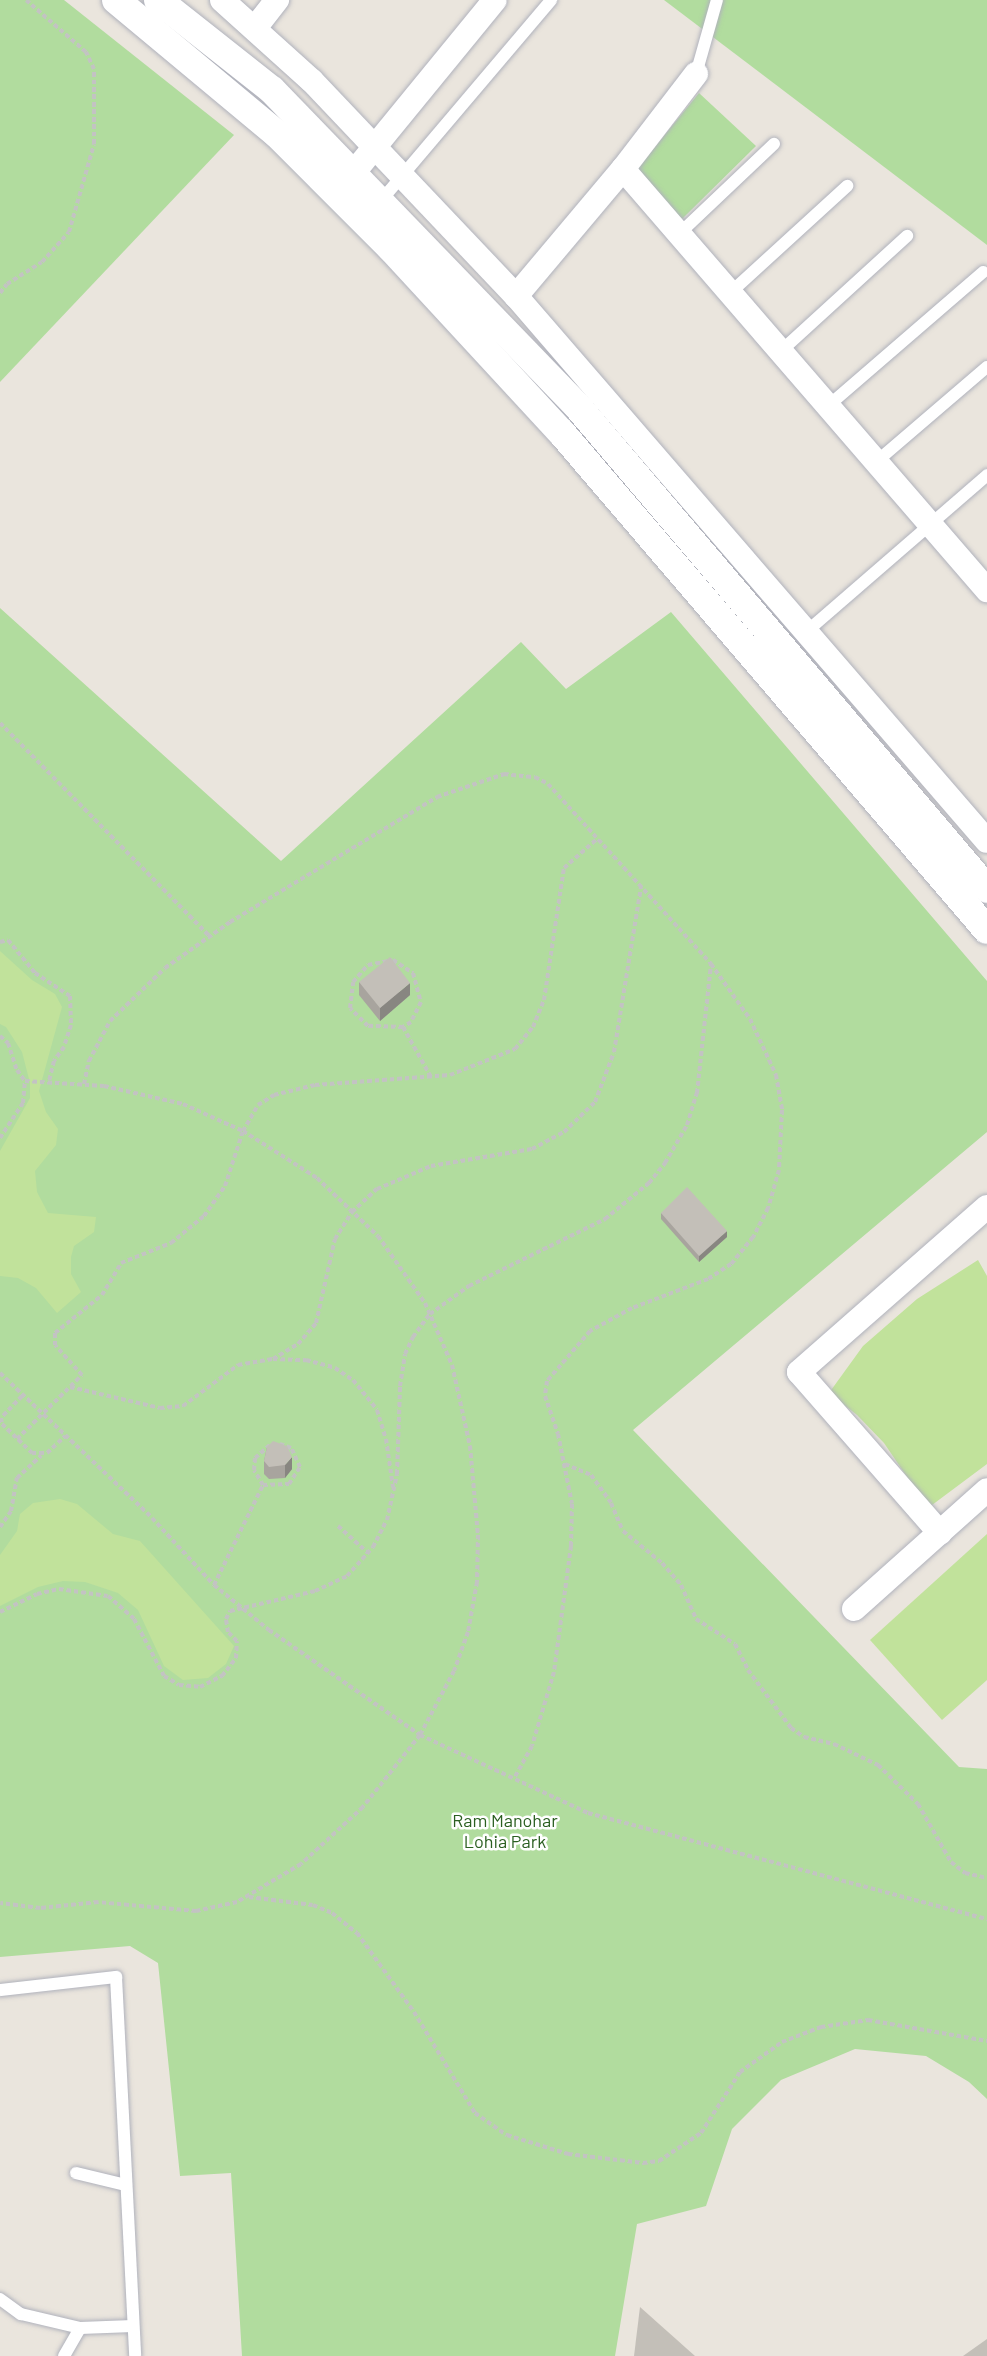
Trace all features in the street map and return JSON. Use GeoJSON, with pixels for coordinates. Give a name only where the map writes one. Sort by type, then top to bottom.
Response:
{"type":"FeatureCollection","features":[{"type":"Feature","properties":{"kind":"street"},"geometry":{"type":"LineString","coordinates":[[116,0],[373,211],[578,407],[987,889]]}},
{"type":"Feature","properties":{"kind":"street"},"geometry":{"type":"LineString","coordinates":[[158,0],[272,90],[354,172],[373,211],[987,930]]}},
{"type":"Feature","properties":{"kind":"street"},"geometry":{"type":"LineString","coordinates":[[222,0],[255,28],[375,147],[516,296],[987,841]]}},
{"type":"Feature","properties":{"kind":"street"},"geometry":{"type":"LineString","coordinates":[[255,28],[277,0]]}},
{"type":"Feature","properties":{"kind":"street"},"geometry":{"type":"LineString","coordinates":[[354,172],[495,0]]}},
{"type":"Feature","properties":{"kind":"street"},"geometry":{"type":"LineString","coordinates":[[516,296],[623,169],[696,74]]}},
{"type":"Feature","properties":{"kind":"street"},"geometry":{"type":"LineString","coordinates":[[623,169],[986,586]]}},
{"type":"Feature","properties":{"kind":"street"},"geometry":{"type":"LineString","coordinates":[[939,1533],[799,1372],[987,1207]]}},
{"type":"Feature","properties":{"kind":"street"},"geometry":{"type":"LineString","coordinates":[[854,1610],[987,1490]]}},
{"type":"Feature","properties":{"kind":"lane"},"geometry":{"type":"LineString","coordinates":[[373,211],[551,0]]}},
{"type":"Feature","properties":{"kind":"lane"},"geometry":{"type":"LineString","coordinates":[[696,74],[717,0]]}},
{"type":"Feature","properties":{"kind":"lane"},"geometry":{"type":"LineString","coordinates":[[679,234],[774,144]]}},
{"type":"Feature","properties":{"kind":"lane"},"geometry":{"type":"LineString","coordinates":[[730,293],[847,186]]}},
{"type":"Feature","properties":{"kind":"lane"},"geometry":{"type":"LineString","coordinates":[[781,351],[907,236]]}},
{"type":"Feature","properties":{"kind":"lane"},"geometry":{"type":"LineString","coordinates":[[828,406],[982,272]]}},
{"type":"Feature","properties":{"kind":"lane"},"geometry":{"type":"LineString","coordinates":[[876,462],[987,368]]}},
{"type":"Feature","properties":{"kind":"lane"},"geometry":{"type":"LineString","coordinates":[[806,632],[987,475]]}},
{"type":"Feature","properties":{"kind":"lane"},"geometry":{"type":"LineString","coordinates":[[0,1990],[116,1977],[135,2356]]}},
{"type":"Feature","properties":{"kind":"lane"},"geometry":{"type":"LineString","coordinates":[[76,2173],[126,2185]]}},
{"type":"Feature","properties":{"kind":"lane"},"geometry":{"type":"LineString","coordinates":[[0,2299],[21,2314],[80,2328],[134,2326]]}},
{"type":"Feature","properties":{"kind":"lane"},"geometry":{"type":"LineString","coordinates":[[64,2356],[80,2328]]}},
{"type":"Feature","properties":{"kind":"path"},"geometry":{"type":"LineString","coordinates":[[0,293],[7,284],[42,262],[69,232],[94,144],[94,69],[86,52],[26,0]]}},
{"type":"Feature","properties":{"kind":"path"},"geometry":{"type":"LineString","coordinates":[[0,723],[210,937]]}},
{"type":"Feature","properties":{"kind":"path"},"geometry":{"type":"LineString","coordinates":[[84,1084],[89,1061],[110,1021],[149,981],[210,937],[437,797],[490,777],[518,774],[542,780],[598,838],[711,964],[750,1019],[776,1075],[783,1144],[768,1208],[753,1237],[731,1264],[708,1279],[632,1308],[590,1331],[555,1368],[547,1381],[545,1396],[565,1464],[572,1504],[572,1546],[561,1640],[532,1746],[514,1778]]}},
{"type":"Feature","properties":{"kind":"path"},"geometry":{"type":"LineString","coordinates":[[17,1439],[82,1375],[55,1345],[55,1333],[102,1295],[121,1263],[171,1243],[204,1216],[225,1186],[243,1131],[258,1106],[274,1095],[315,1085],[450,1076],[515,1049],[533,1027],[550,973],[560,880],[564,868],[598,838]]}},
{"type":"Feature","properties":{"kind":"path"},"geometry":{"type":"LineString","coordinates":[[273,1359],[298,1344],[316,1323],[332,1251],[352,1212],[377,1189],[417,1170],[532,1149],[581,1118],[606,1081],[614,1052],[641,887]]}},
{"type":"Feature","properties":{"kind":"path"},"geometry":{"type":"LineString","coordinates":[[0,942],[8,940],[35,973],[70,996],[71,1025],[64,1047],[54,1061],[49,1081]]}},
{"type":"Feature","properties":{"kind":"path"},"geometry":{"type":"LineString","coordinates":[[393,960],[413,973],[421,1002],[411,1022],[403,1027],[368,1026],[350,1008],[353,982],[368,965],[393,960]]}},
{"type":"Feature","properties":{"kind":"path"},"geometry":{"type":"LineString","coordinates":[[0,1612],[37,1594],[59,1589],[108,1596],[128,1610],[140,1626],[164,1676],[191,1688],[207,1684],[230,1666],[237,1649],[237,1641],[228,1632],[227,1614],[332,1584],[347,1576],[368,1552],[387,1520],[393,1494],[405,1354],[430,1314],[468,1286],[605,1218],[649,1183],[665,1163],[687,1125],[697,1093],[711,964]]}},
{"type":"Feature","properties":{"kind":"path"},"geometry":{"type":"LineString","coordinates":[[403,1027],[430,1077]]}},
{"type":"Feature","properties":{"kind":"path"},"geometry":{"type":"LineString","coordinates":[[0,1036],[8,1043],[17,1070],[25,1081],[23,1103],[0,1138]]}},
{"type":"Feature","properties":{"kind":"path"},"geometry":{"type":"LineString","coordinates":[[0,1904],[40,1908],[98,1902],[196,1911],[248,1897],[301,1864],[342,1829],[420,1736],[454,1671],[468,1632],[477,1581],[476,1488],[462,1397],[430,1314],[389,1250],[317,1178],[243,1131],[183,1104],[84,1084],[25,1081]]}},
{"type":"Feature","properties":{"kind":"path"},"geometry":{"type":"LineString","coordinates":[[69,1387],[143,1406],[183,1406],[225,1372],[238,1365],[273,1359],[306,1360],[335,1368],[353,1380],[377,1410],[382,1426],[393,1494]]}},
{"type":"Feature","properties":{"kind":"path"},"geometry":{"type":"LineString","coordinates":[[0,1373],[152,1518],[214,1585],[243,1610],[420,1736],[588,1813],[987,1919]]}},
{"type":"Feature","properties":{"kind":"path"},"geometry":{"type":"LineString","coordinates":[[22,1396],[1,1418],[1,1424],[32,1453],[41,1455]]}},
{"type":"Feature","properties":{"kind":"path"},"geometry":{"type":"LineString","coordinates":[[0,1527],[11,1511],[17,1478],[65,1436]]}},
{"type":"Feature","properties":{"kind":"path"},"geometry":{"type":"LineString","coordinates":[[276,1443],[291,1448],[299,1459],[295,1478],[283,1486],[263,1485],[254,1470],[258,1453],[276,1443]]}},
{"type":"Feature","properties":{"kind":"path"},"geometry":{"type":"LineString","coordinates":[[565,1464],[591,1475],[611,1503],[623,1531],[662,1563],[681,1585],[696,1619],[735,1644],[748,1670],[791,1728],[804,1737],[834,1744],[878,1765],[918,1804],[951,1862],[965,1873],[987,1878]]}},
{"type":"Feature","properties":{"kind":"path"},"geometry":{"type":"LineString","coordinates":[[214,1585],[263,1485]]}},
{"type":"Feature","properties":{"kind":"path"},"geometry":{"type":"LineString","coordinates":[[338,1526],[368,1552]]}},
{"type":"Feature","properties":{"kind":"path"},"geometry":{"type":"LineString","coordinates":[[248,1897],[313,1905],[332,1913],[357,1933],[414,2012],[476,2113],[507,2135],[568,2154],[643,2163],[659,2161],[701,2133],[740,2072],[782,2042],[821,2027],[868,2020],[987,2041]]}},
{"type":"Feature","properties":{"kind":"green space"},"geometry":{"type":"Polygon","coordinates":[[[0,0],[64,0],[234,135],[0,382],[0,0]]]}},
{"type":"Feature","properties":{"kind":"green space"},"geometry":{"type":"Polygon","coordinates":[[[664,0],[987,0],[987,245],[664,0]]]}},
{"type":"Feature","properties":{"kind":"green space"},"geometry":{"type":"Polygon","coordinates":[[[699,93],[756,146],[680,221],[636,170],[699,93]]]}},
{"type":"Feature","properties":{"kind":"green space","name":"Ram Manohar Lohia Park"},"geometry":{"type":"Polygon","coordinates":[[[0,608],[281,861],[521,642],[566,689],[671,612],[987,981],[987,1132],[633,1430],[959,1767],[987,1769],[987,2099],[969,2082],[926,2056],[855,2049],[781,2080],[732,2129],[706,2206],[637,2224],[615,2356],[242,2356],[231,2173],[180,2176],[158,1963],[130,1946],[0,1957],[0,608]]]}},
{"type":"Feature","properties":{"kind":"green space"},"geometry":{"type":"Polygon","coordinates":[[[0,951],[32,980],[55,994],[62,1007],[39,1091],[46,1112],[58,1129],[56,1145],[35,1171],[37,1192],[48,1213],[96,1217],[94,1232],[74,1246],[71,1257],[71,1274],[81,1292],[57,1313],[36,1288],[18,1278],[0,1276],[0,1151],[30,1098],[30,1083],[22,1052],[6,1027],[0,1024],[0,951]]]}},
{"type":"Feature","properties":{"kind":"green space"},"geometry":{"type":"Polygon","coordinates":[[[978,1260],[987,1276],[987,1464],[928,1508],[884,1443],[857,1415],[829,1393],[863,1346],[917,1299],[978,1260]]]}},
{"type":"Feature","properties":{"kind":"green space"},"geometry":{"type":"Polygon","coordinates":[[[60,1499],[77,1504],[113,1534],[140,1541],[234,1646],[226,1664],[208,1678],[183,1680],[164,1666],[138,1610],[118,1593],[85,1582],[63,1581],[38,1587],[0,1606],[0,1555],[17,1531],[20,1514],[33,1503],[60,1499]]]}},
{"type":"Feature","properties":{"kind":"green space"},"geometry":{"type":"Polygon","coordinates":[[[987,1534],[987,1680],[942,1720],[870,1640],[987,1534]]]}},
{"type":"Feature","properties":{"kind":"building"},"geometry":{"type":"Polygon","coordinates":[[[390,957],[410,983],[380,1008],[359,982],[390,957]]]}},
{"type":"Feature","properties":{"kind":"building"},"geometry":{"type":"Polygon","coordinates":[[[687,1187],[727,1231],[699,1256],[661,1213],[687,1187]]]}},
{"type":"Feature","properties":{"kind":"building"},"geometry":{"type":"Polygon","coordinates":[[[273,1441],[287,1446],[292,1457],[285,1465],[269,1467],[264,1461],[267,1447],[273,1441]]]}},
{"type":"Feature","properties":{"kind":"building"},"geometry":{"type":"Polygon","coordinates":[[[640,2307],[695,2356],[634,2356],[640,2307]]]}},
{"type":"Feature","properties":{"kind":"building"},"geometry":{"type":"Polygon","coordinates":[[[987,2339],[987,2356],[963,2356],[987,2339]]]}}]}
